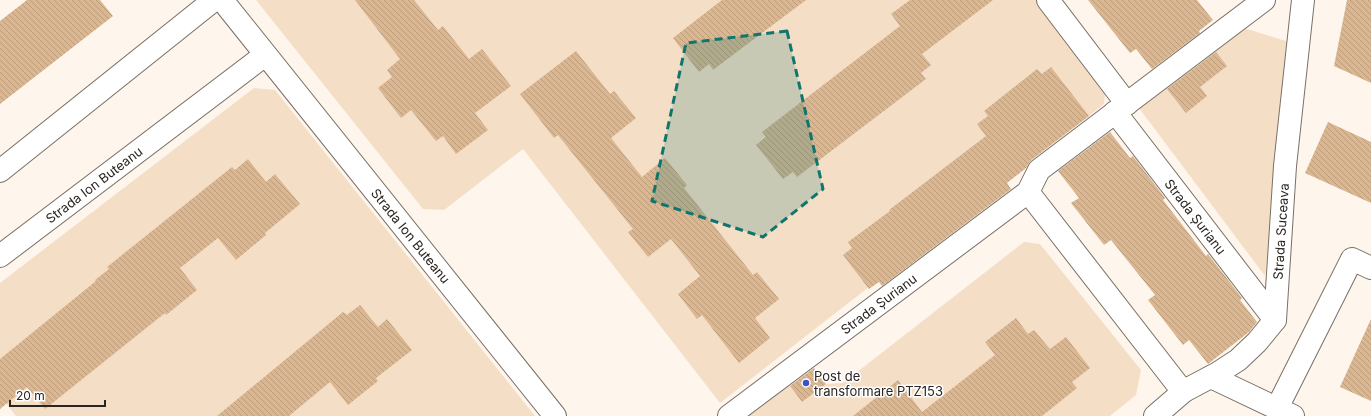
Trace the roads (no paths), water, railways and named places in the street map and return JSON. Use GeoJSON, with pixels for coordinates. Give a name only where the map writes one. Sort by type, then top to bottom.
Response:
{"type":"FeatureCollection","features":[{"type":"Feature","properties":{"kind":"street"},"geometry":{"type":"LineString","coordinates":[[0,171],[214,0]]}},
{"type":"Feature","properties":{"kind":"street","name":"Strada Ion Buteanu"},"geometry":{"type":"LineString","coordinates":[[222,0],[555,416]]}},
{"type":"Feature","properties":{"kind":"street","name":"Strada Șurianu"},"geometry":{"type":"LineString","coordinates":[[1048,0],[1121,108],[1276,320]]}},
{"type":"Feature","properties":{"kind":"street"},"geometry":{"type":"LineString","coordinates":[[1184,391],[1028,192],[1039,170],[1264,0]]}},
{"type":"Feature","properties":{"kind":"street","name":"Strada Suceava"},"geometry":{"type":"LineString","coordinates":[[1276,320],[1285,166],[1303,0]]}},
{"type":"Feature","properties":{"kind":"street","name":"Strada Ion Buteanu"},"geometry":{"type":"LineString","coordinates":[[0,256],[265,55]]}},
{"type":"Feature","properties":{"kind":"street","name":"Strada Șurianu"},"geometry":{"type":"LineString","coordinates":[[729,416],[1028,192]]}},
{"type":"Feature","properties":{"kind":"street"},"geometry":{"type":"LineString","coordinates":[[1214,375],[1285,412],[1352,259],[1371,268]]}},
{"type":"Feature","properties":{"kind":"street"},"geometry":{"type":"LineString","coordinates":[[1155,416],[1184,391],[1238,360],[1257,342],[1276,320]]}},
{"type":"Feature","properties":{"kind":"street"},"geometry":{"type":"LineString","coordinates":[[1173,416],[1184,391]]}},
{"type":"Feature","properties":{"kind":"place","name":"Post de transformare PTZ153"},"geometry":{"type":"Point","coordinates":[806,383]}}]}
